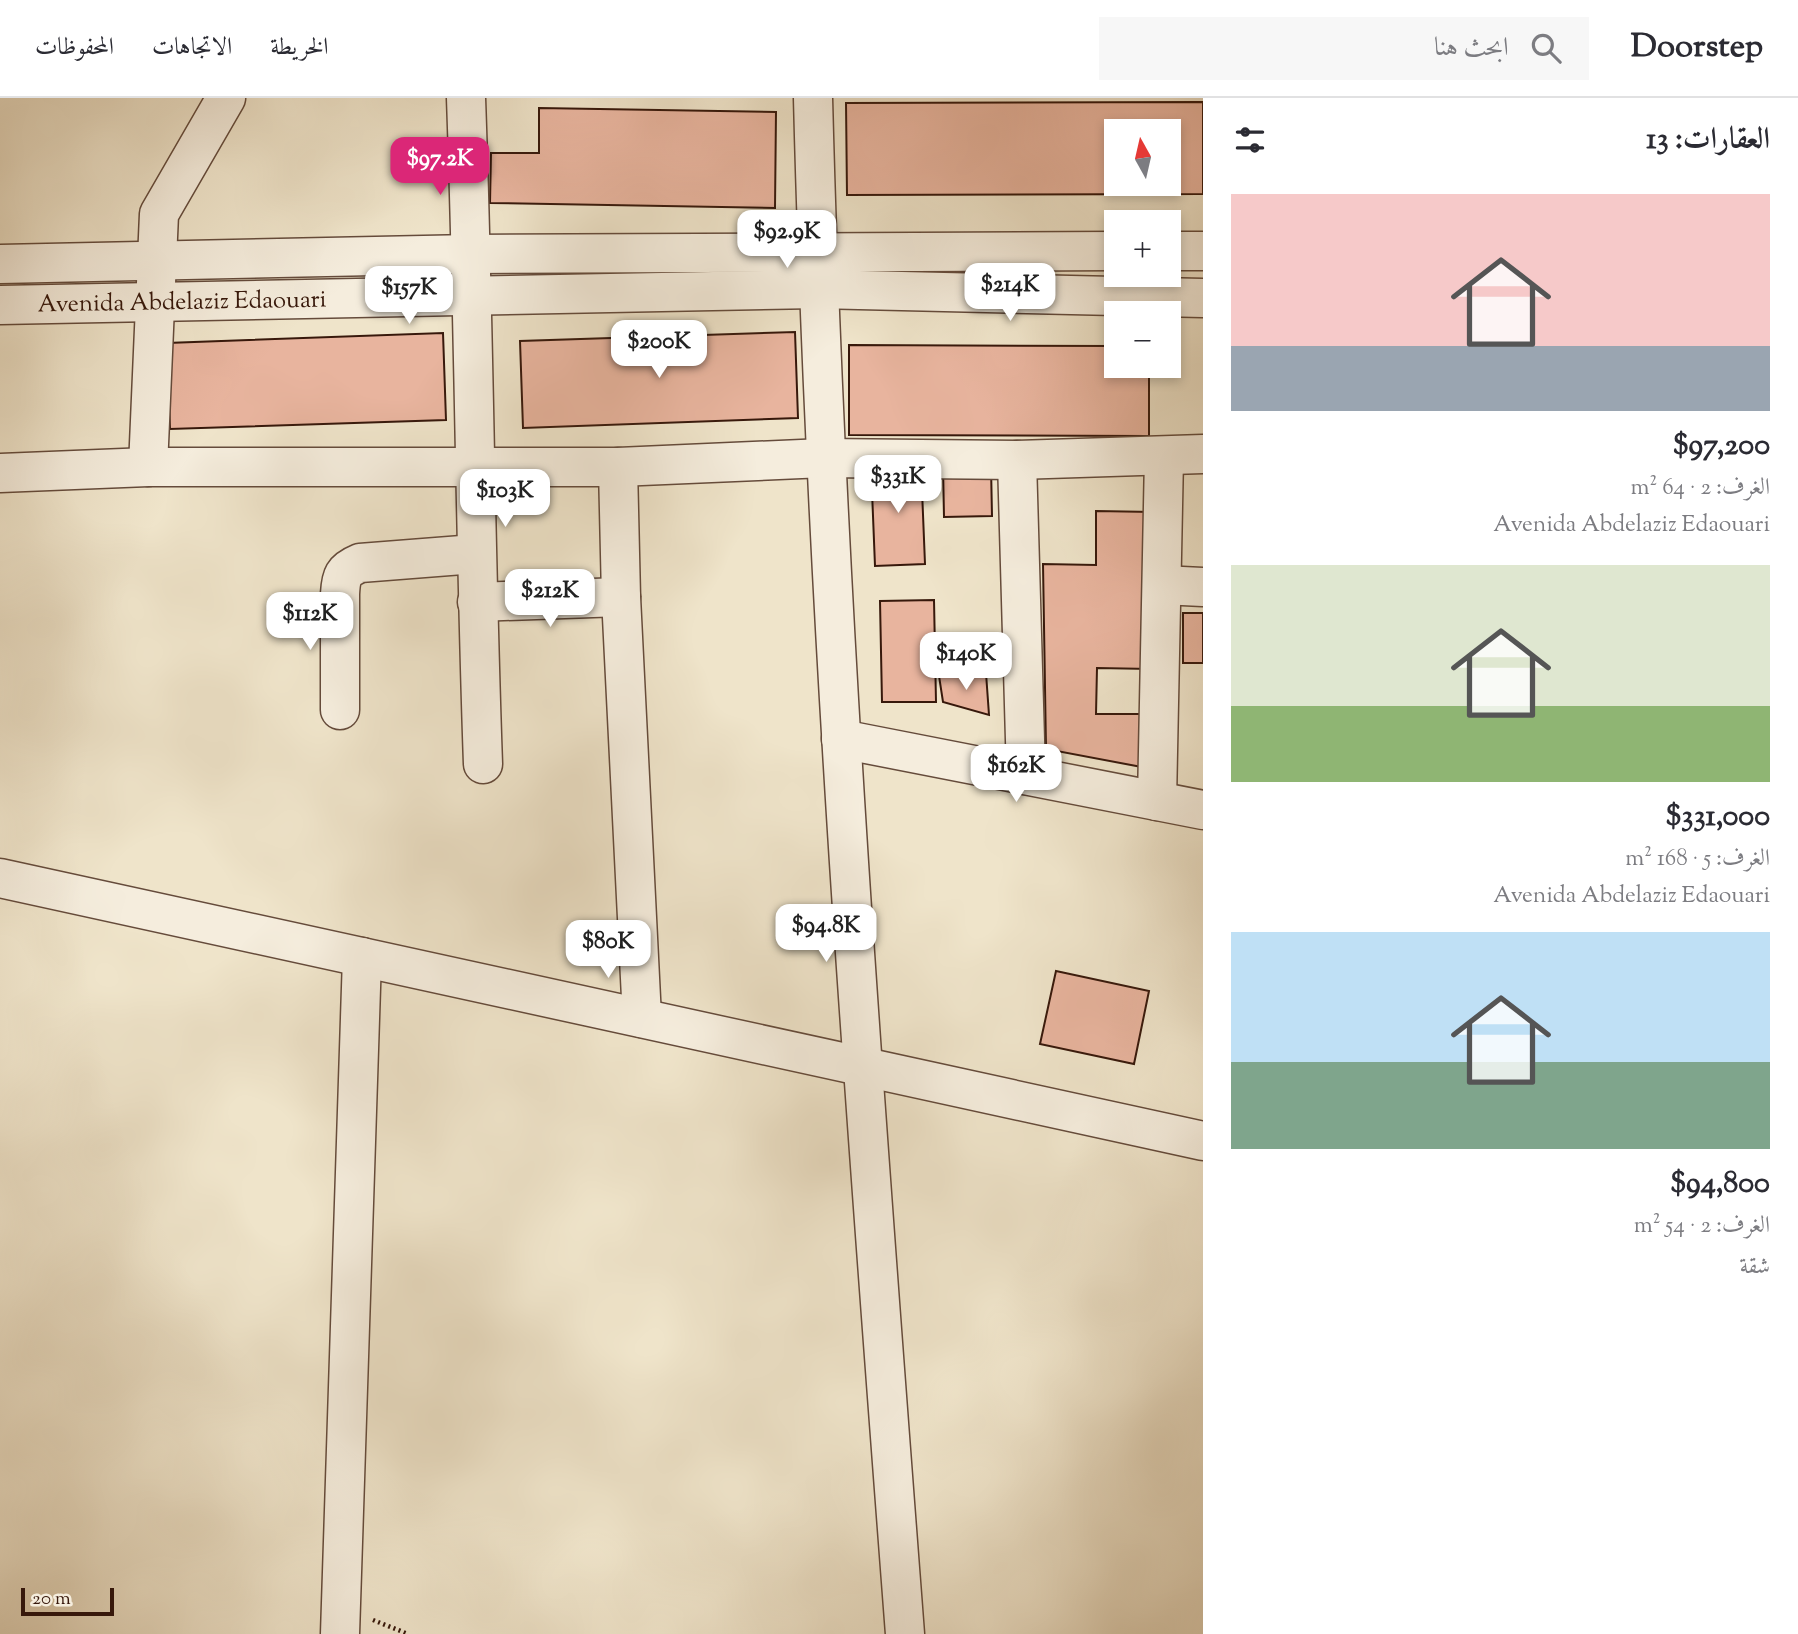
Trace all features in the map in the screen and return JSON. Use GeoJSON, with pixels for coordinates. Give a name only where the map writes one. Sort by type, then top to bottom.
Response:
{"type":"FeatureCollection","features":[{"type":"Feature","properties":{"kind":"street"},"geometry":{"type":"LineString","coordinates":[[148,467],[159,214],[226,98]]}},
{"type":"Feature","properties":{"kind":"street"},"geometry":{"type":"LineString","coordinates":[[466,98],[472,254],[475,554],[483,764]]}},
{"type":"Feature","properties":{"kind":"street"},"geometry":{"type":"LineString","coordinates":[[813,98],[824,458],[862,1066],[905,1634]]}},
{"type":"Feature","properties":{"kind":"street","name":"Avenida Abdelaziz Edaouari"},"geometry":{"type":"LineString","coordinates":[[0,264],[472,254],[1104,251]]}},
{"type":"Feature","properties":{"kind":"street"},"geometry":{"type":"LineString","coordinates":[[1181,251],[1203,251]]}},
{"type":"Feature","properties":{"kind":"street","name":"Avenida Abdelaziz Edaouari"},"geometry":{"type":"LineString","coordinates":[[0,304],[817,289],[1203,298]]}},
{"type":"Feature","properties":{"kind":"street"},"geometry":{"type":"LineString","coordinates":[[0,474],[148,467],[618,467],[824,458],[1017,460],[1203,454]]}},
{"type":"Feature","properties":{"kind":"street"},"geometry":{"type":"LineString","coordinates":[[1157,801],[1164,457]]}},
{"type":"Feature","properties":{"kind":"street"},"geometry":{"type":"LineString","coordinates":[[1017,460],[1026,775]]}},
{"type":"Feature","properties":{"kind":"street"},"geometry":{"type":"LineString","coordinates":[[618,467],[621,597],[642,1018]]}},
{"type":"Feature","properties":{"kind":"street"},"geometry":{"type":"LineString","coordinates":[[340,710],[340,594],[341,576],[347,568],[360,563],[475,554]]}},
{"type":"Feature","properties":{"kind":"street"},"geometry":{"type":"LineString","coordinates":[[1162,585],[1203,587]]}},
{"type":"Feature","properties":{"kind":"street"},"geometry":{"type":"LineString","coordinates":[[477,602],[621,597]]}},
{"type":"Feature","properties":{"kind":"street"},"geometry":{"type":"LineString","coordinates":[[841,739],[1203,810]]}},
{"type":"Feature","properties":{"kind":"street"},"geometry":{"type":"LineString","coordinates":[[0,878],[1203,1141]]}},
{"type":"Feature","properties":{"kind":"street"},"geometry":{"type":"LineString","coordinates":[[340,1634],[362,957]]}},
{"type":"Feature","properties":{"kind":"building"},"geometry":{"type":"Polygon","coordinates":[[[1203,102],[1203,194],[1181,194],[1181,119],[1104,119],[1104,194],[847,195],[846,103],[1203,102]]]}},
{"type":"Feature","properties":{"kind":"building"},"geometry":{"type":"Polygon","coordinates":[[[539,108],[776,112],[775,208],[490,203],[491,153],[539,153],[539,108]]]}},
{"type":"Feature","properties":{"kind":"building"},"geometry":{"type":"Polygon","coordinates":[[[795,332],[798,418],[523,428],[520,341],[795,332]]]}},
{"type":"Feature","properties":{"kind":"building"},"geometry":{"type":"Polygon","coordinates":[[[443,333],[446,420],[170,429],[167,343],[443,333]]]}},
{"type":"Feature","properties":{"kind":"building"},"geometry":{"type":"Polygon","coordinates":[[[849,345],[1104,346],[1104,378],[1149,378],[1149,436],[849,435],[849,345]]]}},
{"type":"Feature","properties":{"kind":"building"},"geometry":{"type":"Polygon","coordinates":[[[921,465],[925,564],[875,566],[871,466],[921,465]]]}},
{"type":"Feature","properties":{"kind":"building"},"geometry":{"type":"Polygon","coordinates":[[[991,466],[992,516],[944,517],[943,467],[991,466]]]}},
{"type":"Feature","properties":{"kind":"building"},"geometry":{"type":"Polygon","coordinates":[[[1096,511],[1153,512],[1151,669],[1097,668],[1096,714],[1147,714],[1147,768],[1046,749],[1043,564],[1096,565],[1096,511]]]}},
{"type":"Feature","properties":{"kind":"building"},"geometry":{"type":"Polygon","coordinates":[[[934,600],[936,702],[882,702],[880,601],[934,600]]]}},
{"type":"Feature","properties":{"kind":"building"},"geometry":{"type":"Polygon","coordinates":[[[1183,613],[1203,613],[1203,663],[1183,663],[1183,613]]]}},
{"type":"Feature","properties":{"kind":"building"},"geometry":{"type":"Polygon","coordinates":[[[986,673],[989,715],[943,702],[939,676],[986,673]]]}},
{"type":"Feature","properties":{"kind":"building"},"geometry":{"type":"Polygon","coordinates":[[[1056,971],[1149,991],[1134,1064],[1040,1044],[1056,971]]]}}]}
